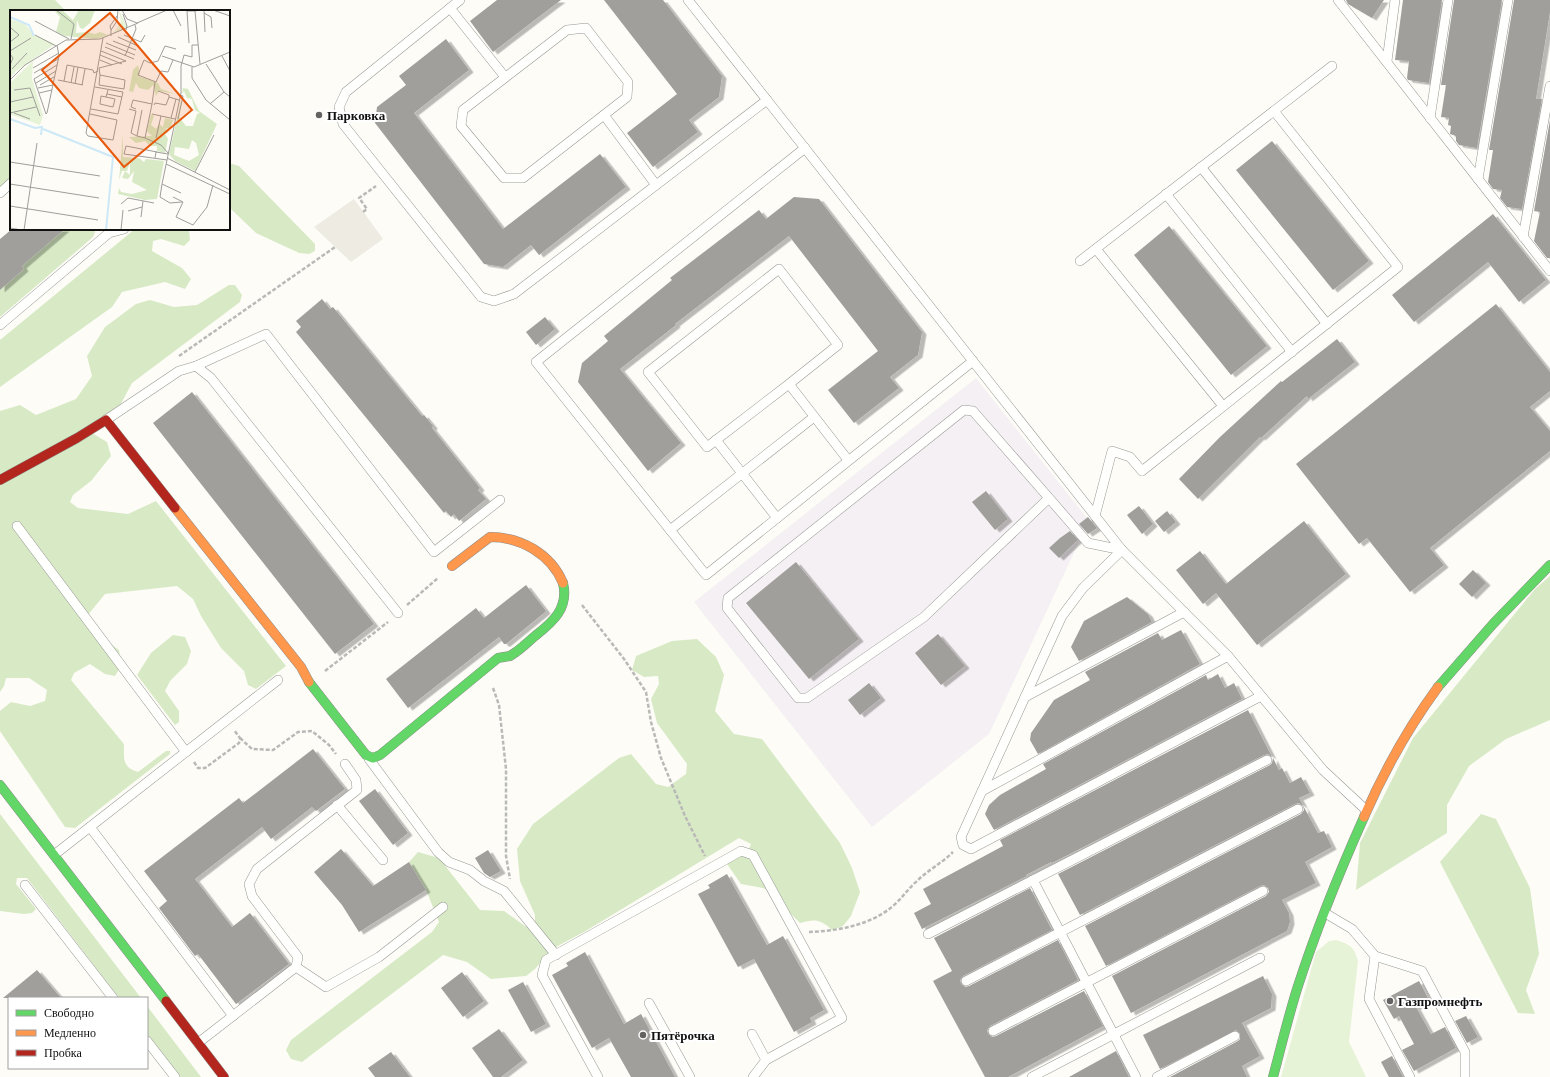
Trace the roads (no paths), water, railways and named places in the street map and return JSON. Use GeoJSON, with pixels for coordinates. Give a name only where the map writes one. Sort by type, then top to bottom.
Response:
{"type":"FeatureCollection","features":[{"type":"Feature","properties":{"kind":"street"},"geometry":{"type":"LineString","coordinates":[[0,480],[78,438],[106,420],[301,667],[309,683],[366,755],[373,758],[380,755],[498,658],[512,655],[553,622],[562,609],[564,594],[562,579],[553,566],[544,556],[530,547],[509,538],[490,537],[452,566]]}},
{"type":"Feature","properties":{"kind":"street"},"geometry":{"type":"LineString","coordinates":[[1273,1077],[1301,977],[1324,912],[1366,810],[1383,775],[1408,731],[1435,692],[1472,647],[1550,565]]}},
{"type":"Feature","properties":{"kind":"street"},"geometry":{"type":"LineString","coordinates":[[0,785],[224,1077]]}},
{"type":"Feature","properties":{"kind":"lane"},"geometry":{"type":"LineString","coordinates":[[460,0],[346,92],[340,107],[343,124],[481,297],[494,301],[514,294],[767,100]]}},
{"type":"Feature","properties":{"kind":"lane"},"geometry":{"type":"LineString","coordinates":[[688,0],[1122,550],[1228,656],[1323,770],[1366,810]]}},
{"type":"Feature","properties":{"kind":"lane"},"geometry":{"type":"LineString","coordinates":[[1338,0],[1387,61],[1523,238],[1550,270]]}},
{"type":"Feature","properties":{"kind":"lane"},"geometry":{"type":"LineString","coordinates":[[1387,61],[1395,0]]}},
{"type":"Feature","properties":{"kind":"lane"},"geometry":{"type":"LineString","coordinates":[[1430,118],[1448,0]]}},
{"type":"Feature","properties":{"kind":"lane"},"geometry":{"type":"LineString","coordinates":[[1478,179],[1508,0]]}},
{"type":"Feature","properties":{"kind":"lane"},"geometry":{"type":"LineString","coordinates":[[450,8],[505,77]]}},
{"type":"Feature","properties":{"kind":"lane"},"geometry":{"type":"LineString","coordinates":[[586,28],[628,82],[627,97],[604,115],[523,178],[504,178],[461,126],[462,110],[567,30],[586,28]]}},
{"type":"Feature","properties":{"kind":"lane"},"geometry":{"type":"LineString","coordinates":[[1080,261],[1332,66]]}},
{"type":"Feature","properties":{"kind":"lane"},"geometry":{"type":"LineString","coordinates":[[1523,238],[1550,86]]}},
{"type":"Feature","properties":{"kind":"lane"},"geometry":{"type":"LineString","coordinates":[[1095,516],[1112,451],[1130,457],[1142,471],[1398,267],[1274,111]]}},
{"type":"Feature","properties":{"kind":"lane"},"geometry":{"type":"LineString","coordinates":[[604,115],[656,185]]}},
{"type":"Feature","properties":{"kind":"lane"},"geometry":{"type":"LineString","coordinates":[[805,148],[536,362],[706,575],[973,361]]}},
{"type":"Feature","properties":{"kind":"lane"},"geometry":{"type":"LineString","coordinates":[[1201,167],[1327,324]]}},
{"type":"Feature","properties":{"kind":"lane"},"geometry":{"type":"LineString","coordinates":[[0,193],[10,184]]}},
{"type":"Feature","properties":{"kind":"lane"},"geometry":{"type":"LineString","coordinates":[[1166,194],[1292,352]]}},
{"type":"Feature","properties":{"kind":"lane"},"geometry":{"type":"LineString","coordinates":[[0,325],[109,233],[120,230]]}},
{"type":"Feature","properties":{"kind":"lane"},"geometry":{"type":"LineString","coordinates":[[1096,249],[1223,406]]}},
{"type":"Feature","properties":{"kind":"lane"},"geometry":{"type":"LineString","coordinates":[[779,269],[838,345],[789,384],[707,447],[648,372],[779,269]]}},
{"type":"Feature","properties":{"kind":"lane"},"geometry":{"type":"LineString","coordinates":[[106,420],[179,371],[196,366],[266,334],[434,552],[500,500]]}},
{"type":"Feature","properties":{"kind":"lane"},"geometry":{"type":"LineString","coordinates":[[196,366],[212,378],[398,613]]}},
{"type":"Feature","properties":{"kind":"lane"},"geometry":{"type":"LineString","coordinates":[[789,384],[848,460]]}},
{"type":"Feature","properties":{"kind":"lane"},"geometry":{"type":"LineString","coordinates":[[1048,498],[924,617],[807,698],[798,698],[727,608],[728,598],[964,410],[973,411],[1088,543],[1122,550]]}},
{"type":"Feature","properties":{"kind":"lane"},"geometry":{"type":"LineString","coordinates":[[670,530],[814,417]]}},
{"type":"Feature","properties":{"kind":"lane"},"geometry":{"type":"LineString","coordinates":[[716,440],[777,518]]}},
{"type":"Feature","properties":{"kind":"lane"},"geometry":{"type":"LineString","coordinates":[[17,526],[186,752]]}},
{"type":"Feature","properties":{"kind":"lane"},"geometry":{"type":"LineString","coordinates":[[1122,550],[1083,588],[1062,616],[961,837],[963,844],[971,850],[1261,696]]}},
{"type":"Feature","properties":{"kind":"lane"},"geometry":{"type":"LineString","coordinates":[[1025,697],[1184,612]]}},
{"type":"Feature","properties":{"kind":"lane"},"geometry":{"type":"LineString","coordinates":[[982,791],[1228,656]]}},
{"type":"Feature","properties":{"kind":"lane"},"geometry":{"type":"LineString","coordinates":[[54,855],[278,680]]}},
{"type":"Feature","properties":{"kind":"lane"},"geometry":{"type":"LineString","coordinates":[[366,755],[438,852],[449,862],[470,870],[484,881],[504,891],[556,954]]}},
{"type":"Feature","properties":{"kind":"lane"},"geometry":{"type":"LineString","coordinates":[[928,934],[1267,760]]}},
{"type":"Feature","properties":{"kind":"lane"},"geometry":{"type":"LineString","coordinates":[[198,1043],[296,967],[298,957],[252,896],[249,884],[257,869],[357,790],[356,780],[344,764]]}},
{"type":"Feature","properties":{"kind":"lane"},"geometry":{"type":"LineString","coordinates":[[337,805],[383,860]]}},
{"type":"Feature","properties":{"kind":"lane"},"geometry":{"type":"LineString","coordinates":[[966,981],[1298,809]]}},
{"type":"Feature","properties":{"kind":"lane"},"geometry":{"type":"LineString","coordinates":[[90,827],[233,1016]]}},
{"type":"Feature","properties":{"kind":"lane"},"geometry":{"type":"LineString","coordinates":[[598,1077],[542,975],[546,960],[741,851],[752,854],[842,1018],[766,1060],[753,1077]]}},
{"type":"Feature","properties":{"kind":"lane"},"geometry":{"type":"LineString","coordinates":[[1033,880],[1136,1077]]}},
{"type":"Feature","properties":{"kind":"lane"},"geometry":{"type":"LineString","coordinates":[[25,885],[112,997]]}},
{"type":"Feature","properties":{"kind":"lane"},"geometry":{"type":"LineString","coordinates":[[994,1031],[1263,891]]}},
{"type":"Feature","properties":{"kind":"lane"},"geometry":{"type":"LineString","coordinates":[[296,967],[326,987],[379,957],[443,907]]}},
{"type":"Feature","properties":{"kind":"lane"},"geometry":{"type":"LineString","coordinates":[[1324,912],[1352,929],[1375,956],[1422,971],[1465,1052],[1464,1077]]}},
{"type":"Feature","properties":{"kind":"lane"},"geometry":{"type":"LineString","coordinates":[[1375,956],[1369,999],[1410,1077]]}},
{"type":"Feature","properties":{"kind":"lane"},"geometry":{"type":"LineString","coordinates":[[1032,1077],[1260,958]]}},
{"type":"Feature","properties":{"kind":"lane"},"geometry":{"type":"LineString","coordinates":[[649,1002],[690,1077]]}},
{"type":"Feature","properties":{"kind":"lane"},"geometry":{"type":"LineString","coordinates":[[752,1034],[766,1060]]}},
{"type":"Feature","properties":{"kind":"lane"},"geometry":{"type":"LineString","coordinates":[[1157,1077],[1235,1036]]}},
{"type":"Feature","properties":{"kind":"lane"},"geometry":{"type":"LineString","coordinates":[[148,1043],[175,1077]]}},
{"type":"Feature","properties":{"kind":"place","name":"Парковка"},"geometry":{"type":"Point","coordinates":[319,115]}},
{"type":"Feature","properties":{"kind":"place","name":"Газпромнефть"},"geometry":{"type":"Point","coordinates":[1390,1001]}},
{"type":"Feature","properties":{"kind":"place","name":"Пятёрочка"},"geometry":{"type":"Point","coordinates":[643,1035]}}]}
